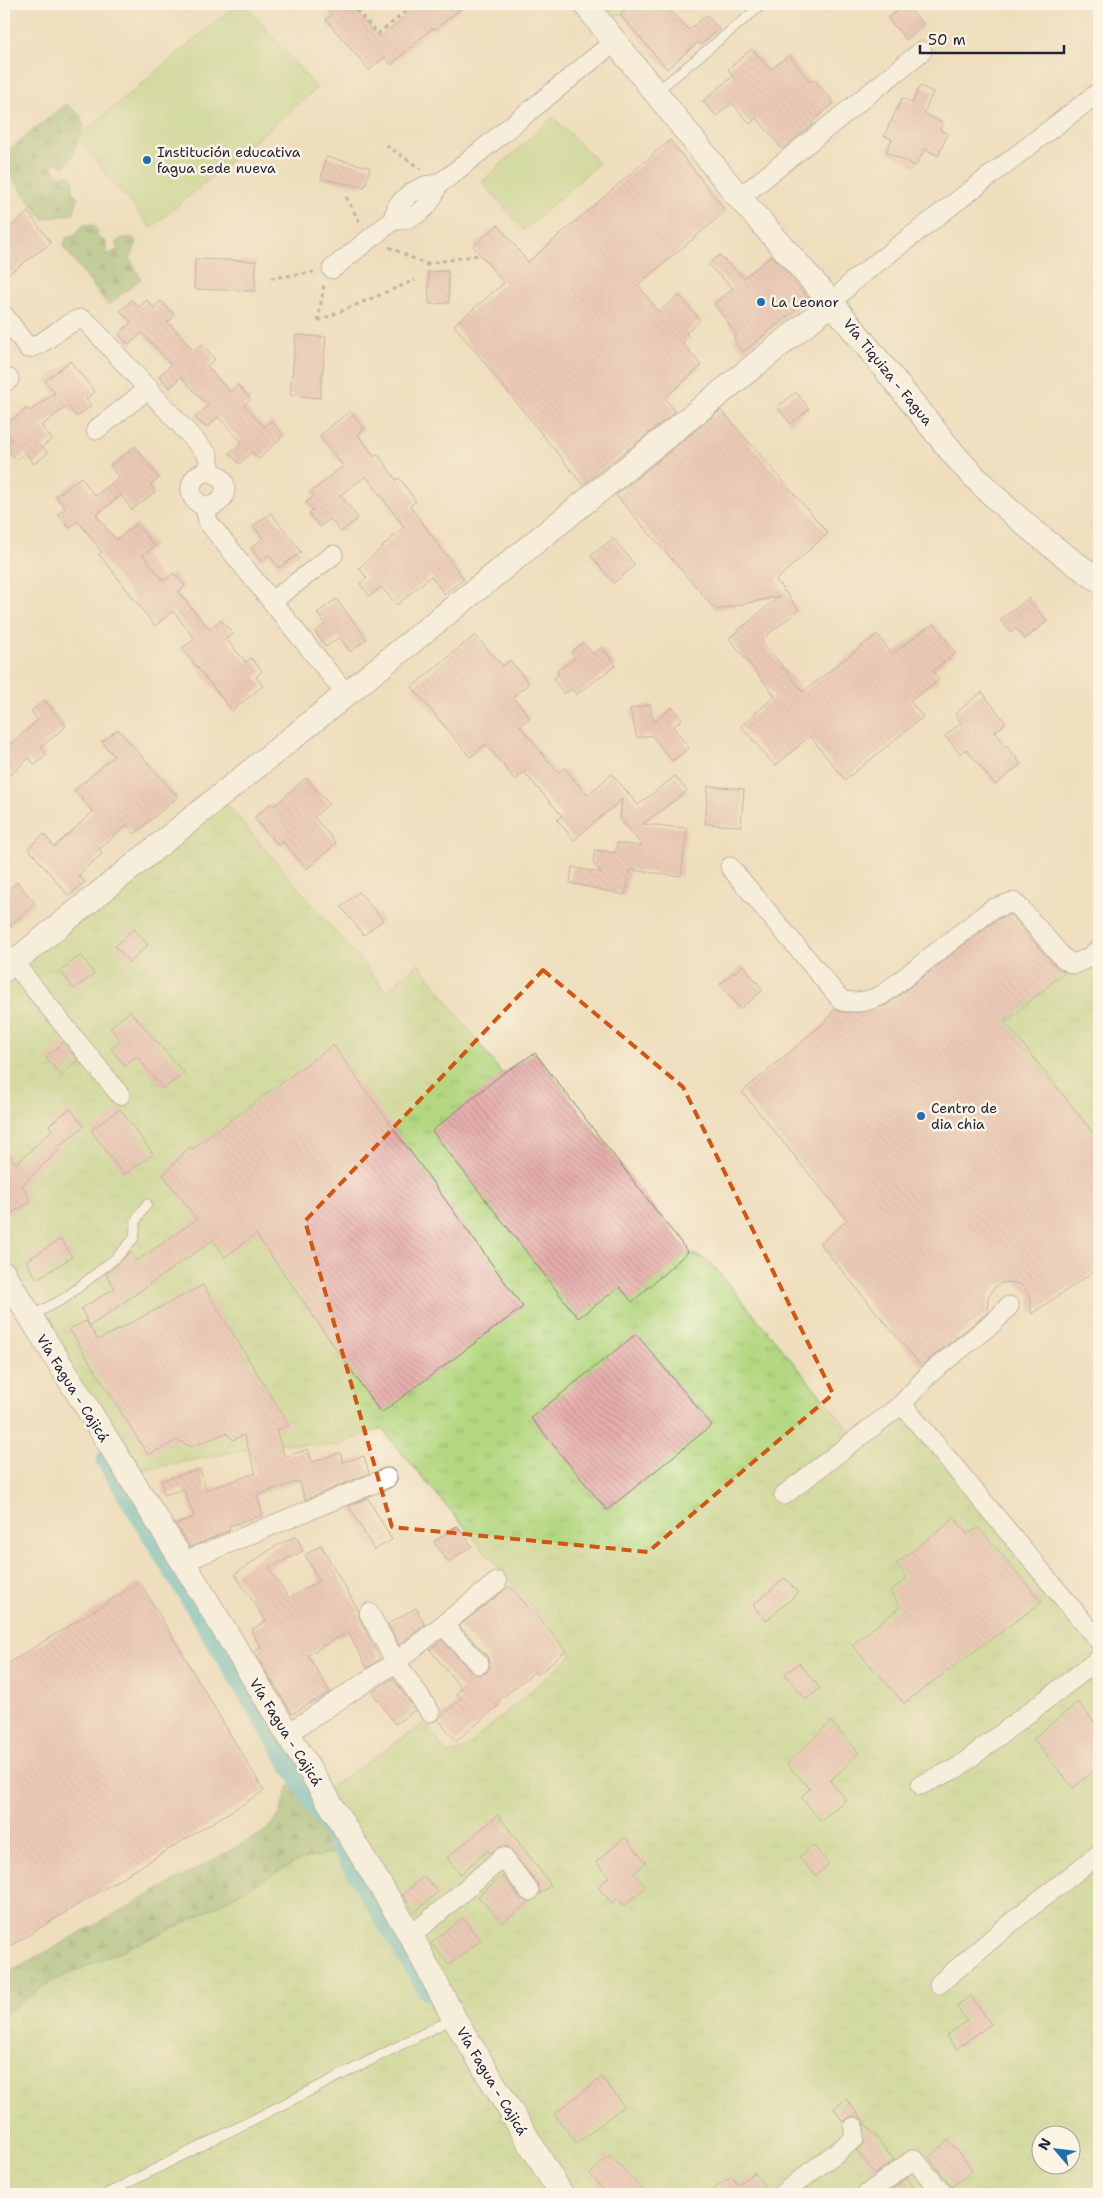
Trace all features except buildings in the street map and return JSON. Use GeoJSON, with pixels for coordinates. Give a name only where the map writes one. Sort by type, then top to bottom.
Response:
{"type":"FeatureCollection","features":[{"type":"Feature","properties":{"kind":"street","name":"Vía Tiquiza - Fagua"},"geometry":{"type":"LineString","coordinates":[[585,4],[737,195],[832,303],[974,477],[1053,548],[1099,580]]}},
{"type":"Feature","properties":{"kind":"street"},"geometry":{"type":"LineString","coordinates":[[329,269],[392,221],[398,205],[411,193],[425,186],[438,184],[614,42]]}},
{"type":"Feature","properties":{"kind":"street"},"geometry":{"type":"LineString","coordinates":[[737,195],[752,188],[922,51]]}},
{"type":"Feature","properties":{"kind":"street"},"geometry":{"type":"LineString","coordinates":[[120,1095],[9,966],[832,303],[853,281],[1099,92]]}},
{"type":"Feature","properties":{"kind":"street"},"geometry":{"type":"LineString","coordinates":[[4,315],[28,348],[39,346],[74,320],[82,319],[148,388],[208,455],[211,472],[199,474],[195,478],[191,489],[195,501],[205,506],[208,522],[346,694]]}},
{"type":"Feature","properties":{"kind":"street"},"geometry":{"type":"LineString","coordinates":[[96,430],[148,388]]}},
{"type":"Feature","properties":{"kind":"street"},"geometry":{"type":"LineString","coordinates":[[272,602],[333,555]]}},
{"type":"Feature","properties":{"kind":"street"},"geometry":{"type":"LineString","coordinates":[[730,867],[842,1001],[858,1003],[882,995],[992,909],[1002,904],[1013,902],[1064,959],[1074,964],[1088,958],[1099,949]]}},
{"type":"Feature","properties":{"kind":"street","name":"Vía Fagua - Cajicá"},"geometry":{"type":"LineString","coordinates":[[4,1274],[183,1562],[286,1734],[411,1936],[454,2018],[561,2194]]}},
{"type":"Feature","properties":{"kind":"street"},"geometry":{"type":"LineString","coordinates":[[784,1495],[902,1404],[929,1374],[995,1321],[1009,1306]]}},
{"type":"Feature","properties":{"kind":"street"},"geometry":{"type":"LineString","coordinates":[[902,1404],[1099,1641]]}},
{"type":"Feature","properties":{"kind":"street"},"geometry":{"type":"LineString","coordinates":[[183,1562],[387,1478]]}},
{"type":"Feature","properties":{"kind":"street"},"geometry":{"type":"LineString","coordinates":[[286,1734],[396,1662],[444,1626],[497,1582]]}},
{"type":"Feature","properties":{"kind":"street"},"geometry":{"type":"LineString","coordinates":[[369,1613],[396,1662],[430,1712]]}},
{"type":"Feature","properties":{"kind":"street"},"geometry":{"type":"LineString","coordinates":[[444,1626],[479,1664]]}},
{"type":"Feature","properties":{"kind":"street"},"geometry":{"type":"LineString","coordinates":[[921,1785],[957,1768],[1099,1659]]}},
{"type":"Feature","properties":{"kind":"street"},"geometry":{"type":"LineString","coordinates":[[939,1984],[1013,1921],[1099,1854]]}},
{"type":"Feature","properties":{"kind":"street"},"geometry":{"type":"LineString","coordinates":[[411,1936],[503,1857],[530,1891]]}},
{"type":"Feature","properties":{"kind":"street"},"geometry":{"type":"LineString","coordinates":[[782,2194],[854,2138],[854,2126]]}},
{"type":"Feature","properties":{"kind":"street"},"geometry":{"type":"LineString","coordinates":[[867,2194],[914,2159],[943,2194]]}},
{"type":"Feature","properties":{"kind":"lane"},"geometry":{"type":"LineString","coordinates":[[656,92],[763,4]]}},
{"type":"Feature","properties":{"kind":"lane"},"geometry":{"type":"LineString","coordinates":[[29,1317],[65,1298],[117,1257],[134,1238],[136,1220],[146,1204]]}},
{"type":"Feature","properties":{"kind":"lane"},"geometry":{"type":"LineString","coordinates":[[106,2194],[454,2018]]}},
{"type":"Feature","properties":{"kind":"path"},"geometry":{"type":"LineString","coordinates":[[351,4],[378,34],[415,4]]}},
{"type":"Feature","properties":{"kind":"path"},"geometry":{"type":"LineString","coordinates":[[386,145],[430,175],[438,184]]}},
{"type":"Feature","properties":{"kind":"path"},"geometry":{"type":"LineString","coordinates":[[346,197],[359,221],[383,245],[427,265],[478,255]]}},
{"type":"Feature","properties":{"kind":"path"},"geometry":{"type":"LineString","coordinates":[[271,278],[329,269],[318,321],[415,280]]}},
{"type":"Feature","properties":{"kind":"highlighted area"},"geometry":{"type":"Polygon","coordinates":[[[543,970],[683,1087],[833,1394],[648,1552],[392,1527],[305,1221],[543,970]]]}},
{"type":"Feature","properties":{"kind":"green space"},"geometry":{"type":"Polygon","coordinates":[[[237,4],[244,4],[317,88],[151,228],[77,138],[237,4]]]}},
{"type":"Feature","properties":{"kind":"green space"},"geometry":{"type":"Polygon","coordinates":[[[584,4],[633,4],[603,28],[584,4]]]}},
{"type":"Feature","properties":{"kind":"green space"},"geometry":{"type":"Polygon","coordinates":[[[66,104],[80,115],[84,127],[68,163],[64,167],[58,163],[52,163],[54,171],[60,176],[70,175],[74,181],[72,191],[78,198],[73,214],[43,219],[4,167],[4,154],[66,104]]]}},
{"type":"Feature","properties":{"kind":"green space"},"geometry":{"type":"Polygon","coordinates":[[[553,117],[599,163],[524,230],[482,182],[553,117]]]}},
{"type":"Feature","properties":{"kind":"green space"},"geometry":{"type":"Polygon","coordinates":[[[85,225],[93,225],[98,232],[96,236],[106,242],[106,255],[118,250],[115,243],[123,238],[133,238],[137,242],[130,259],[141,279],[108,305],[64,248],[66,238],[76,235],[79,229],[85,225]]]}},
{"type":"Feature","properties":{"kind":"green space"},"geometry":{"type":"Polygon","coordinates":[[[220,796],[386,991],[419,963],[502,1074],[535,1053],[688,1252],[709,1261],[857,1439],[902,1404],[1099,1641],[1099,2194],[4,2194],[4,2014],[52,1981],[185,1923],[297,1861],[356,1847],[323,1792],[426,1722],[446,1754],[463,1750],[572,1655],[381,1428],[336,1446],[280,1443],[127,1473],[4,1274],[4,970],[220,796]]]}},
{"type":"Feature","properties":{"kind":"green space"},"geometry":{"type":"Polygon","coordinates":[[[1099,949],[1099,1140],[1005,1022],[1074,964],[1099,949]]]}},
{"type":"Feature","properties":{"kind":"green space"},"geometry":{"type":"Polygon","coordinates":[[[289,1786],[323,1792],[356,1846],[297,1861],[185,1923],[52,1981],[4,2014],[4,1975],[264,1832],[279,1816],[289,1786]]]}},
{"type":"Feature","properties":{"kind":"waterway"},"geometry":{"type":"LineString","coordinates":[[106,1460],[428,1991]]}},
{"type":"Feature","properties":{"kind":"place","name":"Institución educativa fagua sede nueva"},"geometry":{"type":"Point","coordinates":[147,160]}},
{"type":"Feature","properties":{"kind":"place","name":"La Leonor"},"geometry":{"type":"Point","coordinates":[761,302]}},
{"type":"Feature","properties":{"kind":"place","name":"Centro de dia chia"},"geometry":{"type":"Point","coordinates":[921,1116]}}]}
